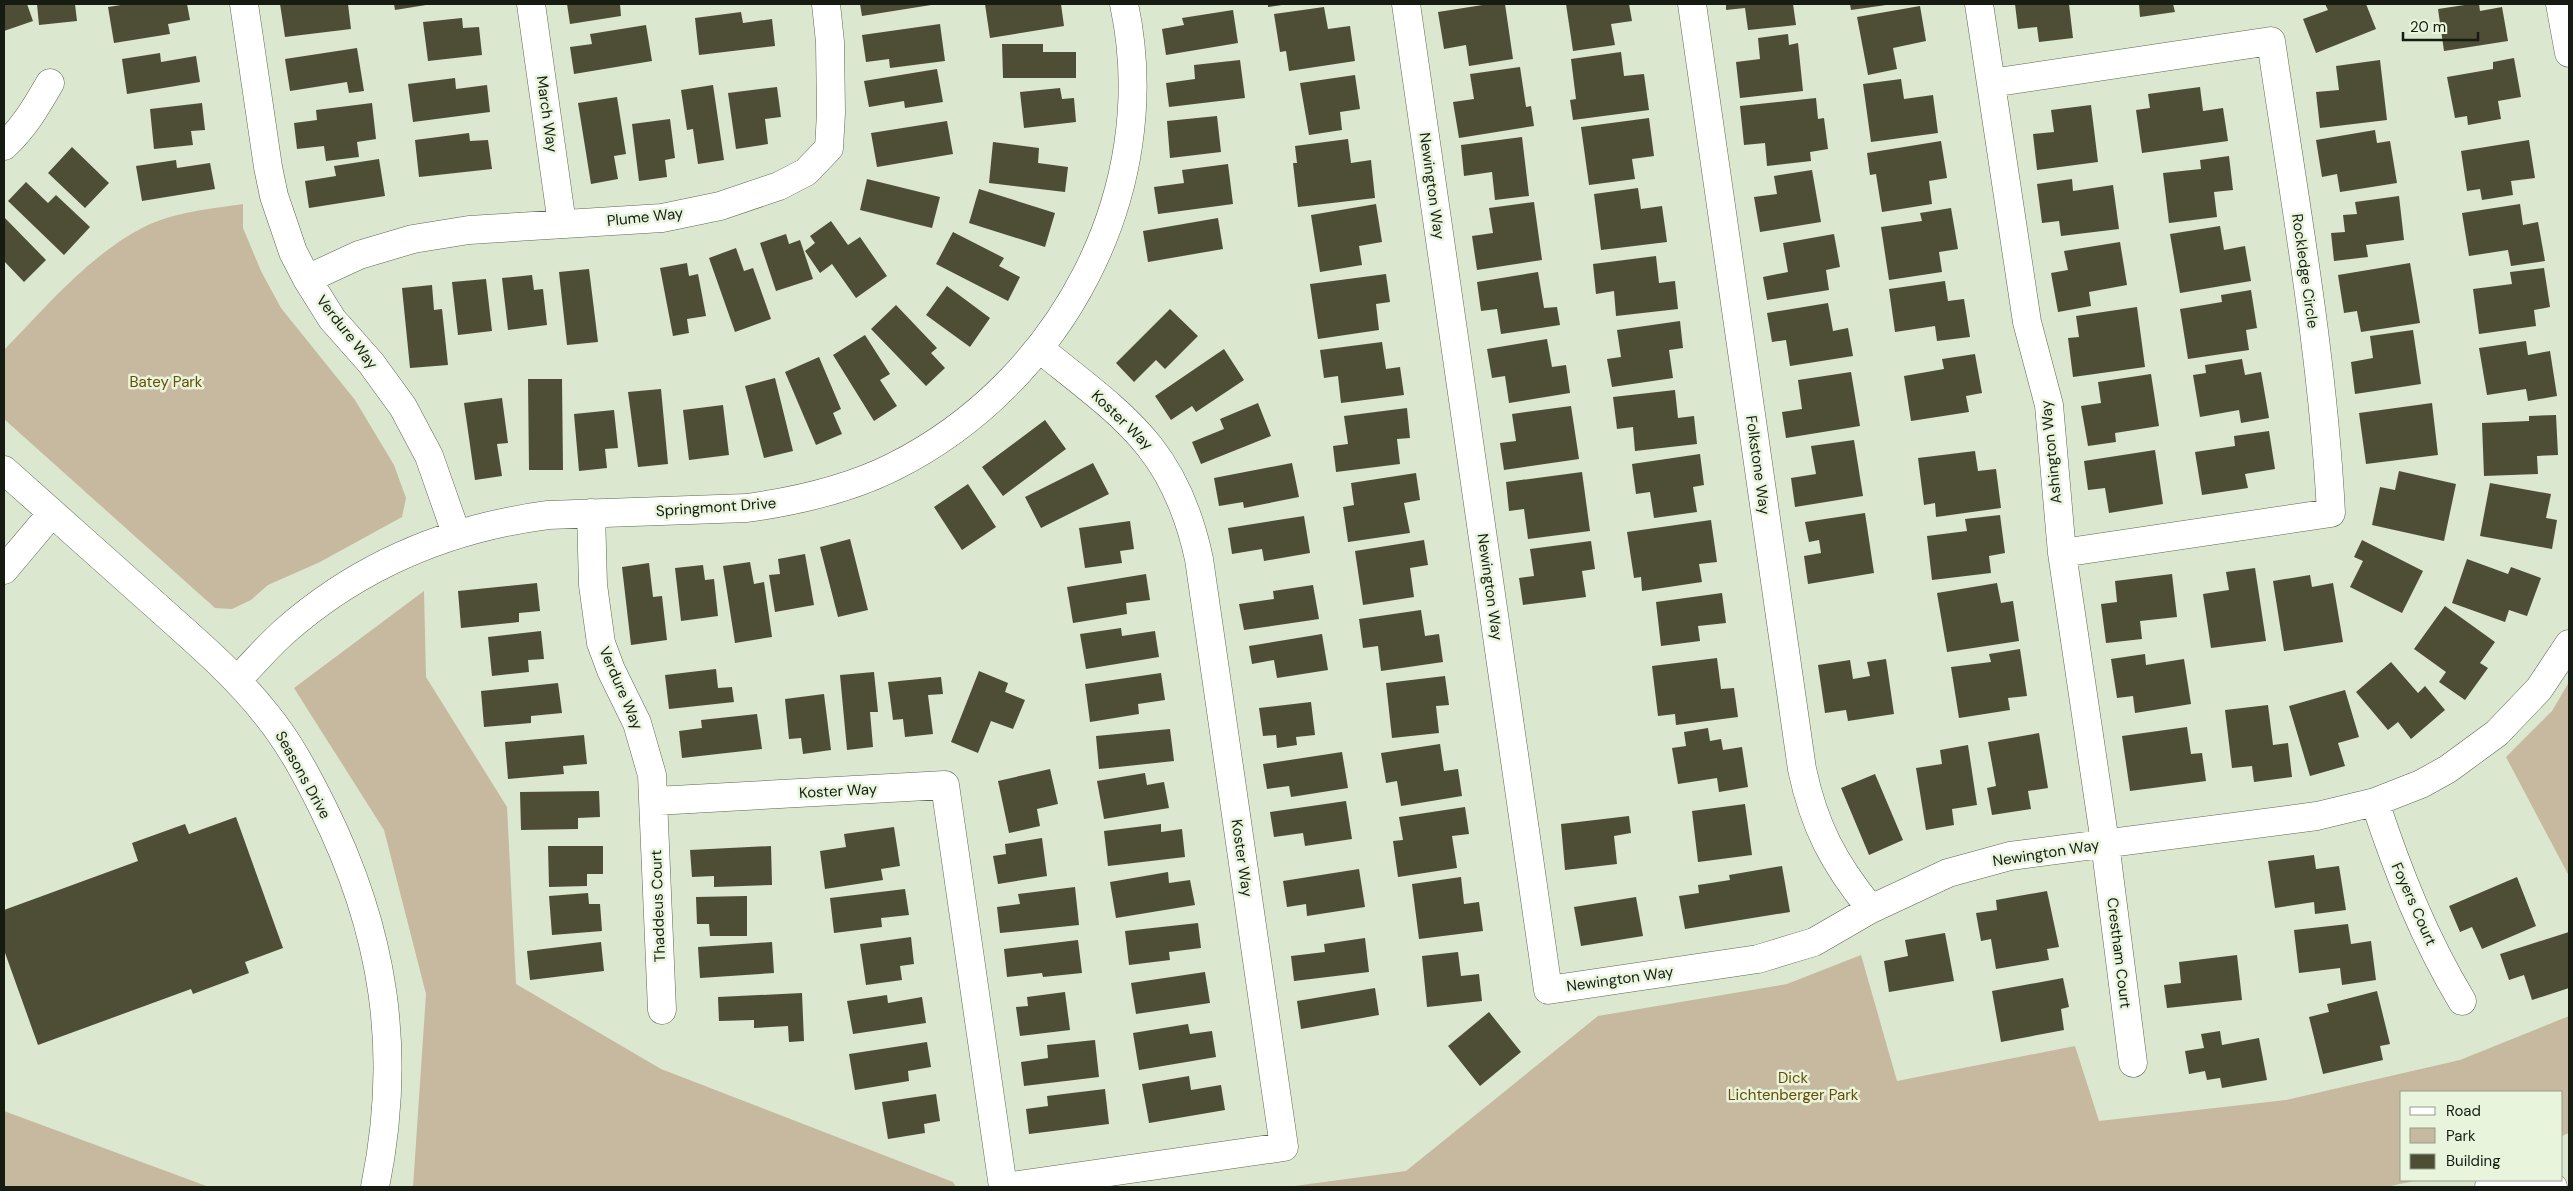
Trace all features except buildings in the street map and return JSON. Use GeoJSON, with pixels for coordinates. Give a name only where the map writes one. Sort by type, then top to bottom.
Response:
{"type":"FeatureCollection","features":[{"type":"Feature","properties":{"kind":"street","name":"Verdure Way"},"geometry":{"type":"LineString","coordinates":[[244,4],[274,196],[293,252],[332,319],[371,363],[403,407],[429,456],[456,533]]}},
{"type":"Feature","properties":{"kind":"street","name":"March Way"},"geometry":{"type":"LineString","coordinates":[[531,4],[562,224]]}},
{"type":"Feature","properties":{"kind":"street","name":"Plume Way"},"geometry":{"type":"LineString","coordinates":[[307,279],[359,255],[413,239],[469,230],[662,218],[720,206],[779,186],[806,172],[828,148],[831,113],[830,42],[826,4]]}},
{"type":"Feature","properties":{"kind":"street","name":"Springmont Drive"},"geometry":{"type":"LineString","coordinates":[[237,680],[285,632],[334,592],[361,575],[418,547],[456,533],[516,519],[591,513],[747,508],[777,504],[835,490],[890,468],[942,439],[989,403],[1040,349],[1074,300],[1100,246],[1119,190],[1125,162],[1132,102],[1130,43],[1124,4]]}},
{"type":"Feature","properties":{"kind":"street","name":"Newington Way"},"geometry":{"type":"LineString","coordinates":[[1406,4],[1548,990],[1758,959],[1814,942],[1871,909],[1948,873],[2010,856],[2317,816],[2375,802],[2421,784],[2479,748],[2497,733],[2539,689],[2569,644]]}},
{"type":"Feature","properties":{"kind":"street","name":"Folkstone Way"},"geometry":{"type":"LineString","coordinates":[[1692,4],[1802,769],[1812,811],[1825,844],[1838,866],[1871,909]]}},
{"type":"Feature","properties":{"kind":"street","name":"Ashington Way"},"geometry":{"type":"LineString","coordinates":[[1979,4],[2027,322],[2049,405],[2062,554],[2105,843]]}},
{"type":"Feature","properties":{"kind":"street"},"geometry":{"type":"LineString","coordinates":[[2560,4],[2569,53]]}},
{"type":"Feature","properties":{"kind":"street","name":"Rockledge Circle"},"geometry":{"type":"LineString","coordinates":[[1991,82],[2271,41],[2320,373],[2327,434],[2331,513],[2062,554]]}},
{"type":"Feature","properties":{"kind":"street"},"geometry":{"type":"LineString","coordinates":[[4,146],[16,136],[32,115],[50,83]]}},
{"type":"Feature","properties":{"kind":"street","name":"Koster Way"},"geometry":{"type":"LineString","coordinates":[[655,801],[945,784],[1004,1187],[1284,1147],[1201,568],[1193,530],[1172,476],[1137,430],[1116,410],[1040,349]]}},
{"type":"Feature","properties":{"kind":"street","name":"Seasons Drive"},"geometry":{"type":"LineString","coordinates":[[4,470],[237,680],[284,736],[311,784],[338,838],[359,893],[376,949],[388,1042],[387,1102],[381,1159],[375,1187]]}},
{"type":"Feature","properties":{"kind":"street"},"geometry":{"type":"LineString","coordinates":[[4,570],[52,513]]}},
{"type":"Feature","properties":{"kind":"street","name":"Verdure Way"},"geometry":{"type":"LineString","coordinates":[[591,513],[593,585],[601,643],[646,750],[655,801]]}},
{"type":"Feature","properties":{"kind":"street","name":"Thaddeus Court"},"geometry":{"type":"LineString","coordinates":[[655,801],[662,1010]]}},
{"type":"Feature","properties":{"kind":"street","name":"Foyers Court"},"geometry":{"type":"LineString","coordinates":[[2375,802],[2411,904],[2445,973],[2462,1001]]}},
{"type":"Feature","properties":{"kind":"street","name":"Crestham Court"},"geometry":{"type":"LineString","coordinates":[[2105,843],[2133,1063]]}},
{"type":"Feature","properties":{"kind":"street"},"geometry":{"type":"LineString","coordinates":[[2489,1187],[2521,1181]]}},
{"type":"Feature","properties":{"kind":"green space","name":"Batey Park"},"geometry":{"type":"Polygon","coordinates":[[[243,204],[243,228],[261,271],[281,308],[355,400],[394,465],[406,498],[402,517],[320,562],[268,585],[251,600],[232,609],[215,608],[4,419],[4,350],[69,283],[105,252],[124,239],[144,227],[167,218],[243,204]]]}},
{"type":"Feature","properties":{"kind":"green space"},"geometry":{"type":"Polygon","coordinates":[[[424,591],[426,677],[507,807],[516,984],[661,1069],[953,1182],[956,1187],[413,1187],[426,994],[384,830],[294,688],[424,591]]]}},
{"type":"Feature","properties":{"kind":"green space"},"geometry":{"type":"Polygon","coordinates":[[[2569,682],[2569,876],[2506,757],[2552,711],[2569,682]]]}},
{"type":"Feature","properties":{"kind":"green space","name":"Dick Lichtenberger Park"},"geometry":{"type":"Polygon","coordinates":[[[1861,955],[1897,1081],[2075,1046],[2099,1121],[2286,1100],[2460,1060],[2569,1016],[2569,1133],[2563,1136],[2563,1091],[2400,1091],[2400,1181],[2414,1181],[2386,1187],[1287,1187],[1406,1171],[1598,1016],[1787,984],[1861,955]]]}},
{"type":"Feature","properties":{"kind":"green space"},"geometry":{"type":"Polygon","coordinates":[[[4,1111],[209,1187],[4,1187],[4,1111]]]}}]}
